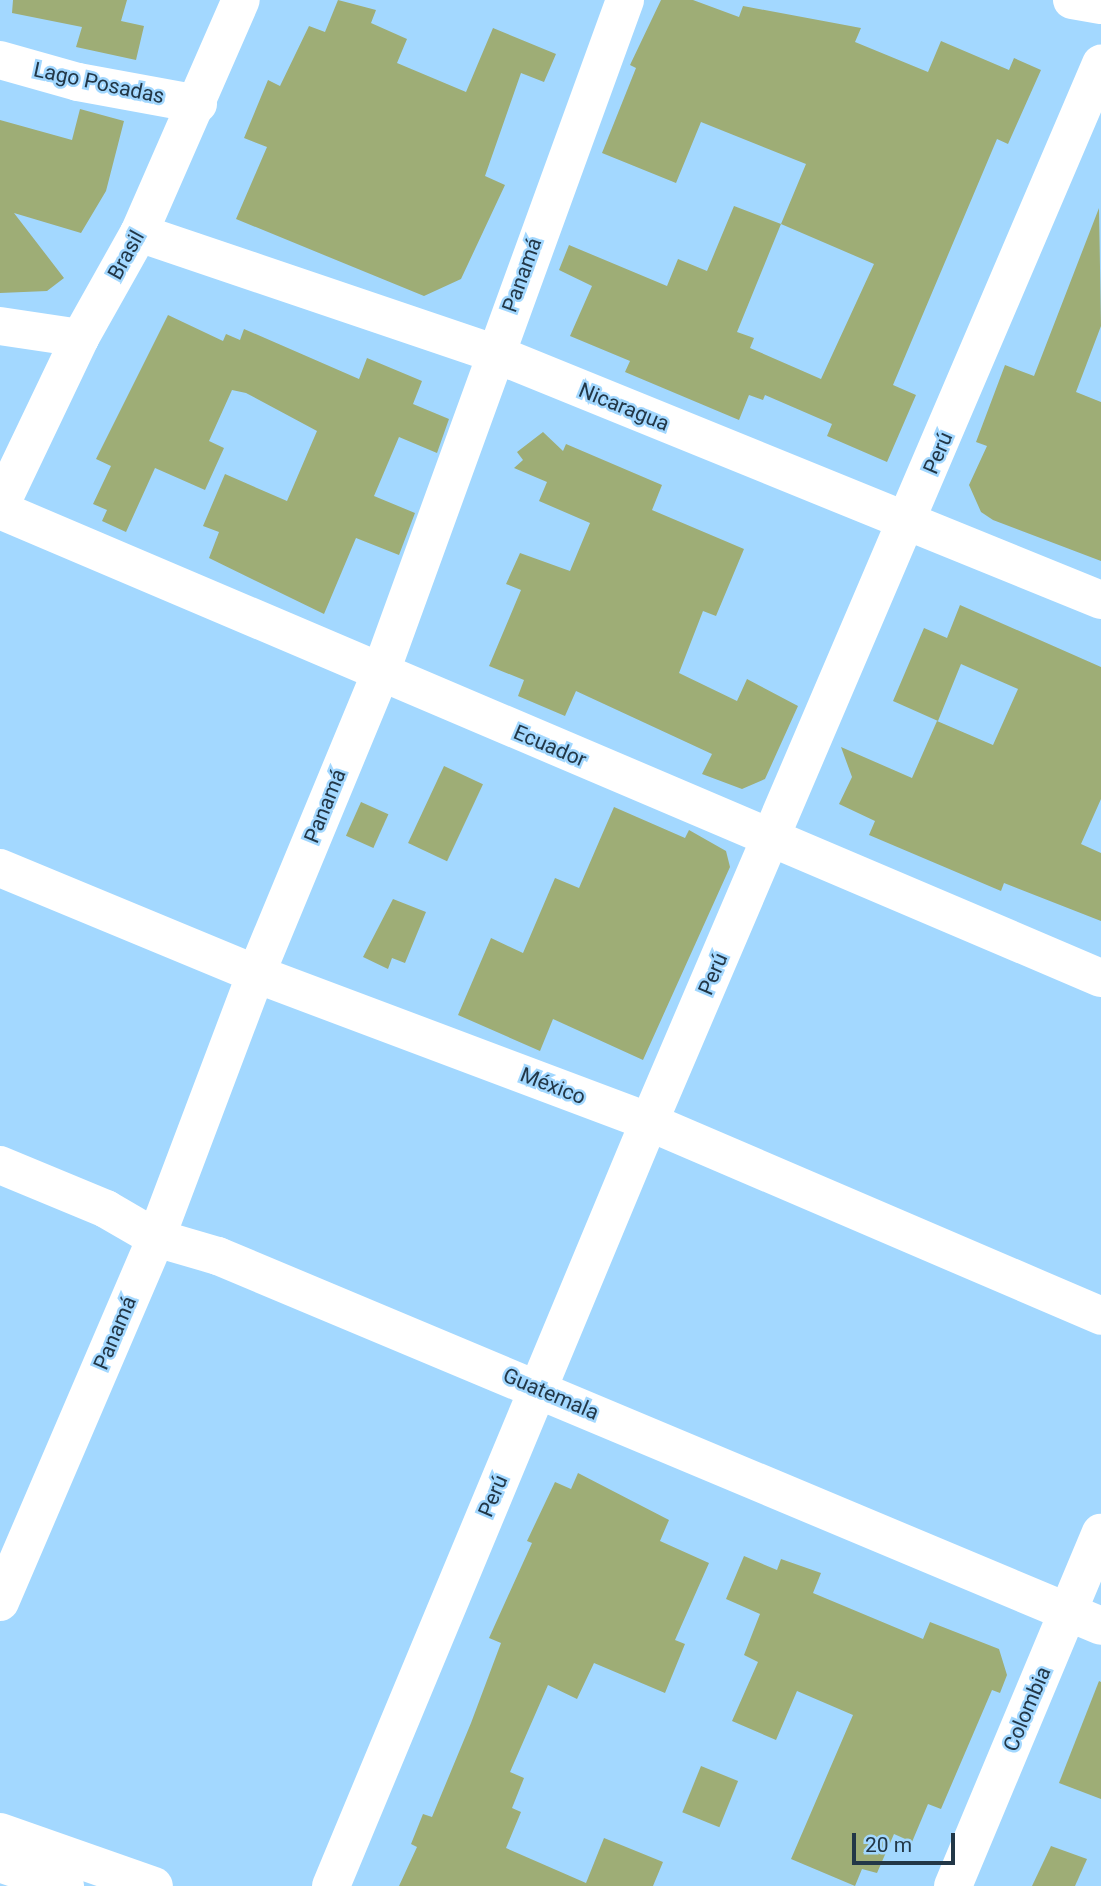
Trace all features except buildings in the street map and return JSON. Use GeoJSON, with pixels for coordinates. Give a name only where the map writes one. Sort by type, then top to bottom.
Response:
{"type":"FeatureCollection","features":[{"type":"Feature","properties":{"kind":"street","name":"Brasil"},"geometry":{"type":"LineString","coordinates":[[0,508],[80,338],[139,233],[198,104],[241,0]]}},
{"type":"Feature","properties":{"kind":"street","name":"Panamá"},"geometry":{"type":"LineString","coordinates":[[0,1602],[156,1238],[256,974],[380,674],[493,353],[625,0]]}},
{"type":"Feature","properties":{"kind":"street"},"geometry":{"type":"LineString","coordinates":[[1072,0],[1101,5]]}},
{"type":"Feature","properties":{"kind":"street","name":"Lago Posadas"},"geometry":{"type":"LineString","coordinates":[[0,60],[78,82],[198,104]]}},
{"type":"Feature","properties":{"kind":"street","name":"Perú"},"geometry":{"type":"LineString","coordinates":[[331,1886],[649,1122],[909,523],[1101,64]]}},
{"type":"Feature","properties":{"kind":"street","name":"Nicaragua"},"geometry":{"type":"LineString","coordinates":[[139,233],[493,353],[1101,600]]}},
{"type":"Feature","properties":{"kind":"street"},"geometry":{"type":"LineString","coordinates":[[0,326],[80,338]]}},
{"type":"Feature","properties":{"kind":"street","name":"Ecuador"},"geometry":{"type":"LineString","coordinates":[[0,508],[380,674],[1101,978]]}},
{"type":"Feature","properties":{"kind":"street","name":"México"},"geometry":{"type":"LineString","coordinates":[[0,868],[256,974],[649,1122],[1101,1315]]}},
{"type":"Feature","properties":{"kind":"street","name":"Guatemala"},"geometry":{"type":"LineString","coordinates":[[0,1165],[106,1209],[156,1238],[218,1256],[1084,1619]]}},
{"type":"Feature","properties":{"kind":"street","name":"Colombia"},"geometry":{"type":"LineString","coordinates":[[953,1886],[1084,1619],[1101,1533]]}},
{"type":"Feature","properties":{"kind":"street"},"geometry":{"type":"LineString","coordinates":[[0,1832],[154,1886]]}},
{"type":"Feature","properties":{"kind":"street"},"geometry":{"type":"LineString","coordinates":[[0,1863],[65,1886]]}}]}
